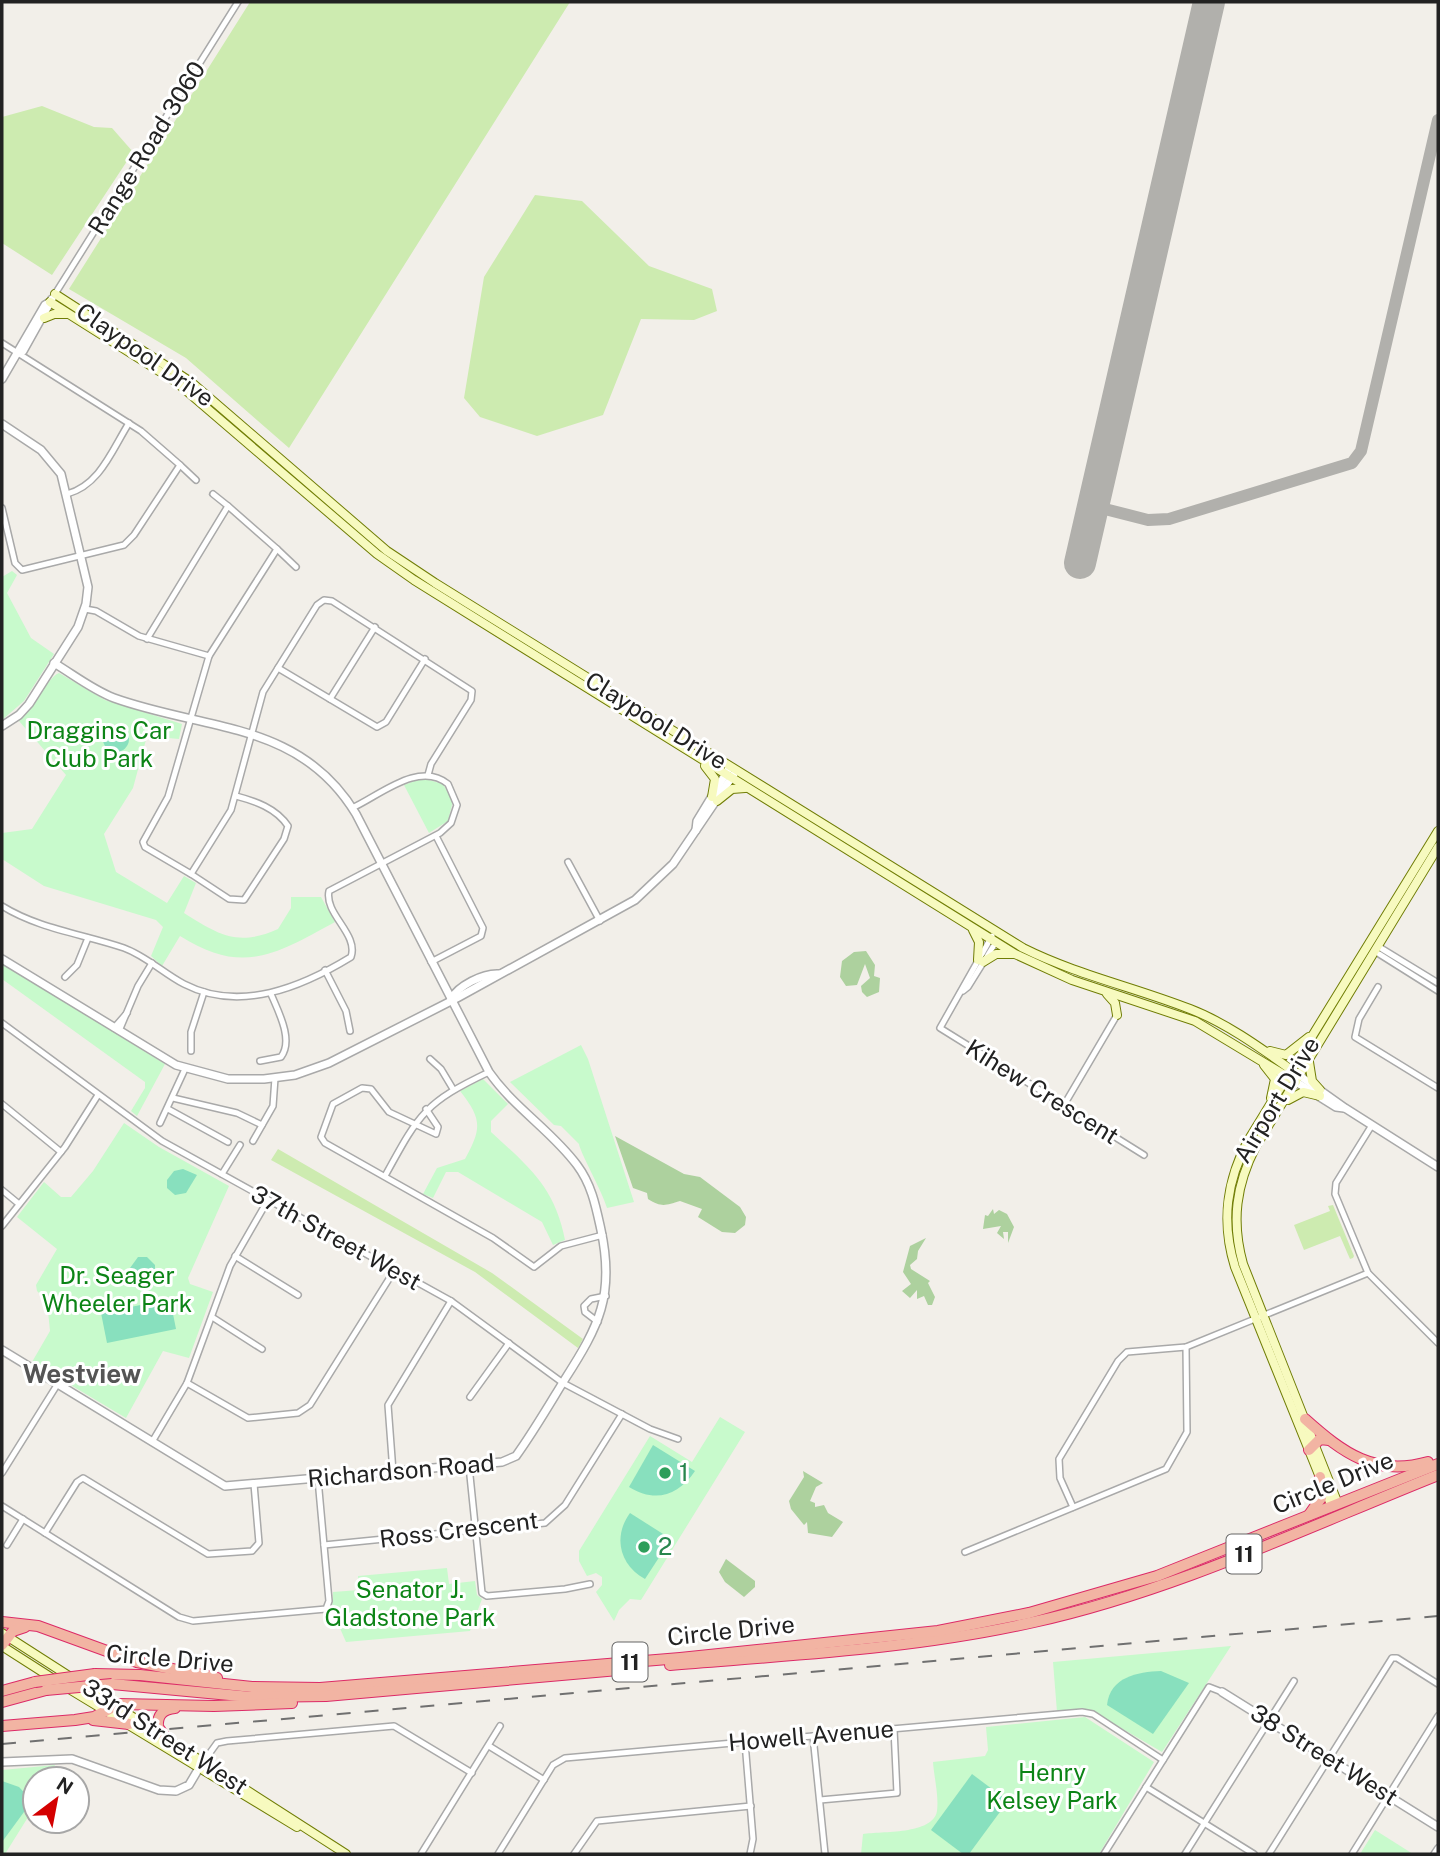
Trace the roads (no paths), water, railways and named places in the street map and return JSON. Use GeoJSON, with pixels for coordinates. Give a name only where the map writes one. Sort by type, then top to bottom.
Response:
{"type":"FeatureCollection","features":[{"type":"Feature","properties":{"kind":"highway"},"geometry":{"type":"LineString","coordinates":[[1305,1419],[1351,1457],[1379,1466],[1408,1467],[1438,1462]]}},
{"type":"Feature","properties":{"kind":"highway"},"geometry":{"type":"LineString","coordinates":[[1312,1447],[1320,1439],[1329,1440]]}},
{"type":"Feature","properties":{"kind":"highway","name":"Circle Drive"},"geometry":{"type":"LineString","coordinates":[[2,1691],[35,1682],[95,1674],[303,1689],[680,1658],[895,1637],[985,1623],[1133,1584],[1335,1506],[1438,1462]]}},
{"type":"Feature","properties":{"kind":"highway","name":"Circle Drive"},"geometry":{"type":"LineString","coordinates":[[2,1702],[46,1690],[112,1684],[251,1697],[326,1696],[918,1643],[1034,1622],[1134,1595],[1438,1475]]}},
{"type":"Feature","properties":{"kind":"highway"},"geometry":{"type":"LineString","coordinates":[[1301,1519],[1318,1504],[1322,1492],[1320,1478]]}},
{"type":"Feature","properties":{"kind":"highway"},"geometry":{"type":"LineString","coordinates":[[1298,1532],[1335,1506],[1382,1493],[1389,1494]]}},
{"type":"Feature","properties":{"kind":"highway"},"geometry":{"type":"LineString","coordinates":[[2,1622],[31,1624],[149,1665],[256,1684],[303,1689]]}},
{"type":"Feature","properties":{"kind":"highway"},"geometry":{"type":"LineString","coordinates":[[3,1640],[17,1628],[25,1626],[71,1638]]}},
{"type":"Feature","properties":{"kind":"highway"},"geometry":{"type":"LineString","coordinates":[[165,1737],[158,1724],[164,1711],[319,1701],[326,1696]]}},
{"type":"Feature","properties":{"kind":"highway"},"geometry":{"type":"LineString","coordinates":[[2,1726],[94,1717],[114,1704],[214,1706]]}},
{"type":"Feature","properties":{"kind":"highway"},"geometry":{"type":"LineString","coordinates":[[75,1720],[114,1720],[129,1724]]}},
{"type":"Feature","properties":{"kind":"main road","name":"Claypool Drive"},"geometry":{"type":"LineString","coordinates":[[52,298],[70,314],[175,381],[394,568],[696,756],[731,773],[750,789],[971,928],[1065,968],[1193,1010],[1249,1042],[1294,1076]]}},
{"type":"Feature","properties":{"kind":"main road","name":"Claypool Drive"},"geometry":{"type":"LineString","coordinates":[[52,298],[191,382],[363,531],[410,567],[731,773],[995,937],[1015,954],[1097,988],[1195,1021],[1294,1076]]}},
{"type":"Feature","properties":{"kind":"main road"},"geometry":{"type":"LineString","coordinates":[[44,318],[54,314],[70,314]]}},
{"type":"Feature","properties":{"kind":"main road"},"geometry":{"type":"LineString","coordinates":[[696,756],[715,779],[714,799]]}},
{"type":"Feature","properties":{"kind":"main road"},"geometry":{"type":"LineString","coordinates":[[714,799],[732,789],[750,789]]}},
{"type":"Feature","properties":{"kind":"main road","name":"Airport Drive"},"geometry":{"type":"LineString","coordinates":[[1335,1506],[1312,1447],[1254,1321],[1231,1255],[1227,1202],[1238,1161],[1294,1076],[1325,1019],[1438,831]]}},
{"type":"Feature","properties":{"kind":"main road","name":"Airport Drive"},"geometry":{"type":"LineString","coordinates":[[1294,1076],[1309,1061],[1438,847]]}},
{"type":"Feature","properties":{"kind":"main road"},"geometry":{"type":"LineString","coordinates":[[971,928],[979,942],[981,961],[996,954],[1015,954]]}},
{"type":"Feature","properties":{"kind":"main road"},"geometry":{"type":"LineString","coordinates":[[1097,988],[1112,997],[1117,1015]]}},
{"type":"Feature","properties":{"kind":"main road"},"geometry":{"type":"LineString","coordinates":[[1117,1015],[1128,1003],[1143,1002]]}},
{"type":"Feature","properties":{"kind":"main road"},"geometry":{"type":"LineString","coordinates":[[1249,1042],[1286,1055],[1296,1051],[1325,1019]]}},
{"type":"Feature","properties":{"kind":"main road"},"geometry":{"type":"LineString","coordinates":[[1249,1052],[1268,1068],[1275,1079],[1273,1110]]}},
{"type":"Feature","properties":{"kind":"main road"},"geometry":{"type":"LineString","coordinates":[[1309,1061],[1312,1081],[1320,1093]]}},
{"type":"Feature","properties":{"kind":"main road"},"geometry":{"type":"LineString","coordinates":[[1273,1110],[1297,1093],[1320,1093]]}},
{"type":"Feature","properties":{"kind":"main road","name":"Airport Drive"},"geometry":{"type":"LineString","coordinates":[[1273,1110],[1246,1167],[1236,1208],[1240,1252],[1305,1419],[1320,1478],[1335,1506]]}},
{"type":"Feature","properties":{"kind":"main road","name":"33rd Street West"},"geometry":{"type":"LineString","coordinates":[[3,1640],[114,1704],[165,1737],[201,1765]]}},
{"type":"Feature","properties":{"kind":"main road","name":"33rd Street West"},"geometry":{"type":"LineString","coordinates":[[3,1640],[104,1711],[201,1765],[346,1854]]}},
{"type":"Feature","properties":{"kind":"street","name":"Range Road 3060"},"geometry":{"type":"LineString","coordinates":[[52,298],[238,2]]}},
{"type":"Feature","properties":{"kind":"street"},"geometry":{"type":"LineString","coordinates":[[18,353],[23,351],[44,318],[52,298]]}},
{"type":"Feature","properties":{"kind":"street"},"geometry":{"type":"LineString","coordinates":[[2,379],[44,305],[52,298]]}},
{"type":"Feature","properties":{"kind":"street"},"geometry":{"type":"LineString","coordinates":[[2,343],[129,423],[196,480]]}},
{"type":"Feature","properties":{"kind":"street"},"geometry":{"type":"LineString","coordinates":[[67,494],[80,491],[92,481],[129,423]]}},
{"type":"Feature","properties":{"kind":"street"},"geometry":{"type":"LineString","coordinates":[[2,424],[48,456],[61,474],[88,587],[85,609],[29,704],[2,726]]}},
{"type":"Feature","properties":{"kind":"street"},"geometry":{"type":"LineString","coordinates":[[2,508],[18,568],[29,569],[115,549],[128,542],[180,465]]}},
{"type":"Feature","properties":{"kind":"street"},"geometry":{"type":"LineString","coordinates":[[213,494],[296,567]]}},
{"type":"Feature","properties":{"kind":"street"},"geometry":{"type":"LineString","coordinates":[[147,639],[228,506]]}},
{"type":"Feature","properties":{"kind":"street"},"geometry":{"type":"LineString","coordinates":[[236,796],[266,807],[281,817],[288,826],[284,839],[244,900],[229,898],[145,847],[143,842],[168,797],[209,656],[276,549]]}},
{"type":"Feature","properties":{"kind":"street"},"geometry":{"type":"LineString","coordinates":[[191,874],[228,816],[236,796],[264,692],[317,605],[324,600],[332,601],[470,688],[473,695],[431,764],[428,775]]}},
{"type":"Feature","properties":{"kind":"street"},"geometry":{"type":"LineString","coordinates":[[85,609],[96,611],[147,639],[209,656]]}},
{"type":"Feature","properties":{"kind":"street"},"geometry":{"type":"LineString","coordinates":[[330,699],[375,627]]}},
{"type":"Feature","properties":{"kind":"street"},"geometry":{"type":"LineString","coordinates":[[278,668],[370,725],[380,726],[425,659]]}},
{"type":"Feature","properties":{"kind":"street","name":"Richardson Road"},"geometry":{"type":"LineString","coordinates":[[2,1350],[221,1484],[318,1479],[508,1461],[516,1456],[598,1322],[606,1296],[608,1271],[594,1197],[579,1167],[489,1072],[352,808],[328,775],[310,760],[282,745],[112,697],[54,663]]}},
{"type":"Feature","properties":{"kind":"street"},"geometry":{"type":"LineString","coordinates":[[2,959],[185,1069],[228,1079],[275,1079],[329,1063],[451,999],[456,990],[491,973],[499,974],[600,922],[652,886],[673,863],[731,773]]}},
{"type":"Feature","properties":{"kind":"street"},"geometry":{"type":"LineString","coordinates":[[2,906],[24,918],[126,948],[179,981],[204,992],[235,996],[271,994],[325,970],[353,953],[329,902],[329,891],[436,836],[454,817],[456,799],[448,783],[428,775],[414,777],[352,808]]}},
{"type":"Feature","properties":{"kind":"street"},"geometry":{"type":"LineString","coordinates":[[431,962],[481,936],[483,928],[436,836]]}},
{"type":"Feature","properties":{"kind":"street"},"geometry":{"type":"LineString","coordinates":[[568,862],[600,922]]}},
{"type":"Feature","properties":{"kind":"street"},"geometry":{"type":"LineString","coordinates":[[981,961],[995,937]]}},
{"type":"Feature","properties":{"kind":"street"},"geometry":{"type":"LineString","coordinates":[[65,977],[77,965],[88,938]]}},
{"type":"Feature","properties":{"kind":"street"},"geometry":{"type":"LineString","coordinates":[[1378,950],[1438,983]]}},
{"type":"Feature","properties":{"kind":"street"},"geometry":{"type":"LineString","coordinates":[[1378,950],[1438,991]]}},
{"type":"Feature","properties":{"kind":"street","name":"Kihew Crescent"},"geometry":{"type":"LineString","coordinates":[[981,961],[963,984],[963,991],[940,1028],[1144,1155]]}},
{"type":"Feature","properties":{"kind":"street"},"geometry":{"type":"LineString","coordinates":[[117,1030],[152,963]]}},
{"type":"Feature","properties":{"kind":"street"},"geometry":{"type":"LineString","coordinates":[[325,970],[346,1011],[350,1031]]}},
{"type":"Feature","properties":{"kind":"street"},"geometry":{"type":"LineString","coordinates":[[1378,987],[1359,1019],[1355,1037],[1438,1088]]}},
{"type":"Feature","properties":{"kind":"street"},"geometry":{"type":"LineString","coordinates":[[191,1051],[191,1032],[204,992]]}},
{"type":"Feature","properties":{"kind":"street"},"geometry":{"type":"LineString","coordinates":[[260,1061],[281,1057],[285,1049],[284,1026],[271,994]]}},
{"type":"Feature","properties":{"kind":"street"},"geometry":{"type":"LineString","coordinates":[[1064,1105],[1117,1015]]}},
{"type":"Feature","properties":{"kind":"street","name":"37th Street West"},"geometry":{"type":"LineString","coordinates":[[2,1023],[162,1141],[451,1301],[563,1383],[666,1437],[678,1439]]}},
{"type":"Feature","properties":{"kind":"street"},"geometry":{"type":"LineString","coordinates":[[430,1059],[442,1069],[453,1089]]}},
{"type":"Feature","properties":{"kind":"street"},"geometry":{"type":"LineString","coordinates":[[160,1123],[185,1069]]}},
{"type":"Feature","properties":{"kind":"street"},"geometry":{"type":"LineString","coordinates":[[385,1177],[426,1109],[453,1089],[489,1072]]}},
{"type":"Feature","properties":{"kind":"street"},"geometry":{"type":"LineString","coordinates":[[1294,1076],[1438,1167]]}},
{"type":"Feature","properties":{"kind":"street"},"geometry":{"type":"LineString","coordinates":[[253,1141],[273,1106],[275,1079]]}},
{"type":"Feature","properties":{"kind":"street"},"geometry":{"type":"LineString","coordinates":[[426,1109],[438,1127],[438,1133],[432,1134],[384,1108],[368,1087],[340,1099],[330,1107],[322,1140],[493,1238],[534,1267],[561,1246],[603,1235]]}},
{"type":"Feature","properties":{"kind":"street"},"geometry":{"type":"LineString","coordinates":[[2,1226],[61,1152],[98,1095]]}},
{"type":"Feature","properties":{"kind":"street"},"geometry":{"type":"LineString","coordinates":[[173,1098],[237,1113],[262,1125]]}},
{"type":"Feature","properties":{"kind":"street"},"geometry":{"type":"LineString","coordinates":[[2,1104],[61,1152]]}},
{"type":"Feature","properties":{"kind":"street"},"geometry":{"type":"LineString","coordinates":[[168,1108],[228,1142]]}},
{"type":"Feature","properties":{"kind":"street"},"geometry":{"type":"LineString","coordinates":[[1372,1125],[1334,1188],[1368,1273],[1438,1343]]}},
{"type":"Feature","properties":{"kind":"street"},"geometry":{"type":"LineString","coordinates":[[222,1174],[240,1145]]}},
{"type":"Feature","properties":{"kind":"street"},"geometry":{"type":"LineString","coordinates":[[2,1191],[19,1204]]}},
{"type":"Feature","properties":{"kind":"street"},"geometry":{"type":"LineString","coordinates":[[152,1442],[187,1383],[235,1256],[268,1200]]}},
{"type":"Feature","properties":{"kind":"street"},"geometry":{"type":"LineString","coordinates":[[235,1256],[298,1295]]}},
{"type":"Feature","properties":{"kind":"street"},"geometry":{"type":"LineString","coordinates":[[187,1383],[248,1418],[305,1411],[394,1270]]}},
{"type":"Feature","properties":{"kind":"street"},"geometry":{"type":"LineString","coordinates":[[1073,1507],[1060,1478],[1059,1460],[1118,1361],[1127,1352],[1186,1347],[1368,1273]]}},
{"type":"Feature","properties":{"kind":"street"},"geometry":{"type":"LineString","coordinates":[[598,1322],[585,1312],[584,1306],[591,1299],[606,1296]]}},
{"type":"Feature","properties":{"kind":"street"},"geometry":{"type":"LineString","coordinates":[[393,1472],[388,1405],[451,1301]]}},
{"type":"Feature","properties":{"kind":"street"},"geometry":{"type":"LineString","coordinates":[[212,1317],[262,1349]]}},
{"type":"Feature","properties":{"kind":"street"},"geometry":{"type":"LineString","coordinates":[[470,1397],[509,1343]]}},
{"type":"Feature","properties":{"kind":"street"},"geometry":{"type":"LineString","coordinates":[[965,1552],[1161,1472],[1169,1465],[1187,1434],[1186,1347]]}},
{"type":"Feature","properties":{"kind":"street"},"geometry":{"type":"LineString","coordinates":[[2,1473],[57,1385]]}},
{"type":"Feature","properties":{"kind":"street","name":"Ross Crescent"},"geometry":{"type":"LineString","coordinates":[[324,1545],[537,1525],[552,1519],[565,1505],[622,1414]]}},
{"type":"Feature","properties":{"kind":"street"},"geometry":{"type":"LineString","coordinates":[[469,1466],[480,1587],[484,1595],[565,1590],[590,1584]]}},
{"type":"Feature","properties":{"kind":"street"},"geometry":{"type":"LineString","coordinates":[[45,1533],[76,1482],[83,1478],[201,1551],[208,1554],[252,1551],[259,1544],[254,1484]]}},
{"type":"Feature","properties":{"kind":"street"},"geometry":{"type":"LineString","coordinates":[[2,1506],[179,1617],[193,1621],[326,1609],[329,1601],[318,1479]]}},
{"type":"Feature","properties":{"kind":"street"},"geometry":{"type":"LineString","coordinates":[[7,1545],[23,1519]]}},
{"type":"Feature","properties":{"kind":"street"},"geometry":{"type":"LineString","coordinates":[[1269,1854],[1388,1663],[1397,1658],[1438,1684]]}},
{"type":"Feature","properties":{"kind":"street"},"geometry":{"type":"LineString","coordinates":[[1185,1854],[1294,1681]]}},
{"type":"Feature","properties":{"kind":"street","name":"38 Street West"},"geometry":{"type":"LineString","coordinates":[[1163,1760],[1209,1687],[1270,1721],[1438,1827]]}},
{"type":"Feature","properties":{"kind":"street","name":"Howell Avenue"},"geometry":{"type":"LineString","coordinates":[[498,1854],[560,1759],[1087,1712],[1163,1760]]}},
{"type":"Feature","properties":{"kind":"street"},"geometry":{"type":"LineString","coordinates":[[1352,1854],[1438,1716]]}},
{"type":"Feature","properties":{"kind":"street"},"geometry":{"type":"LineString","coordinates":[[2,1762],[72,1759],[159,1790],[176,1791],[189,1784],[217,1743],[392,1726],[472,1773]]}},
{"type":"Feature","properties":{"kind":"street"},"geometry":{"type":"LineString","coordinates":[[421,1854],[500,1726]]}},
{"type":"Feature","properties":{"kind":"street"},"geometry":{"type":"LineString","coordinates":[[820,1800],[897,1793],[894,1729]]}},
{"type":"Feature","properties":{"kind":"street"},"geometry":{"type":"LineString","coordinates":[[813,1736],[825,1854]]}},
{"type":"Feature","properties":{"kind":"street"},"geometry":{"type":"LineString","coordinates":[[745,1742],[753,1839],[750,1854]]}},
{"type":"Feature","properties":{"kind":"street"},"geometry":{"type":"LineString","coordinates":[[489,1746],[544,1780]]}},
{"type":"Feature","properties":{"kind":"street"},"geometry":{"type":"LineString","coordinates":[[1104,1854],[1163,1760]]}},
{"type":"Feature","properties":{"kind":"street"},"geometry":{"type":"LineString","coordinates":[[1146,1787],[1254,1854]]}},
{"type":"Feature","properties":{"kind":"street"},"geometry":{"type":"LineString","coordinates":[[574,1854],[597,1821],[751,1806]]}},
{"type":"Feature","properties":{"kind":"street"},"geometry":{"type":"LineString","coordinates":[[1434,1854],[1438,1848]]}},
{"type":"Feature","properties":{"kind":"railway"},"geometry":{"type":"LineString","coordinates":[[2,1744],[1438,1616]]}},
{"type":"Feature","properties":{"kind":"place","name":"1"},"geometry":{"type":"Point","coordinates":[665,1473]}},
{"type":"Feature","properties":{"kind":"place","name":"2"},"geometry":{"type":"Point","coordinates":[644,1547]}},
{"type":"Feature","properties":{"kind":"district","name":"Westview"},"geometry":{"type":"Point","coordinates":[82,1374]}},
{"type":"Feature","properties":{"kind":"park label","name":"Draggins Car Club Park"},"geometry":{"type":"Point","coordinates":[99,745]}},
{"type":"Feature","properties":{"kind":"park label","name":"Dr. Seager Wheeler Park"},"geometry":{"type":"Point","coordinates":[117,1290]}},
{"type":"Feature","properties":{"kind":"park label","name":"Senator J. Gladstone Park"},"geometry":{"type":"Point","coordinates":[410,1604]}},
{"type":"Feature","properties":{"kind":"park label","name":"Henry Kelsey Park"},"geometry":{"type":"Point","coordinates":[1052,1787]}}]}
